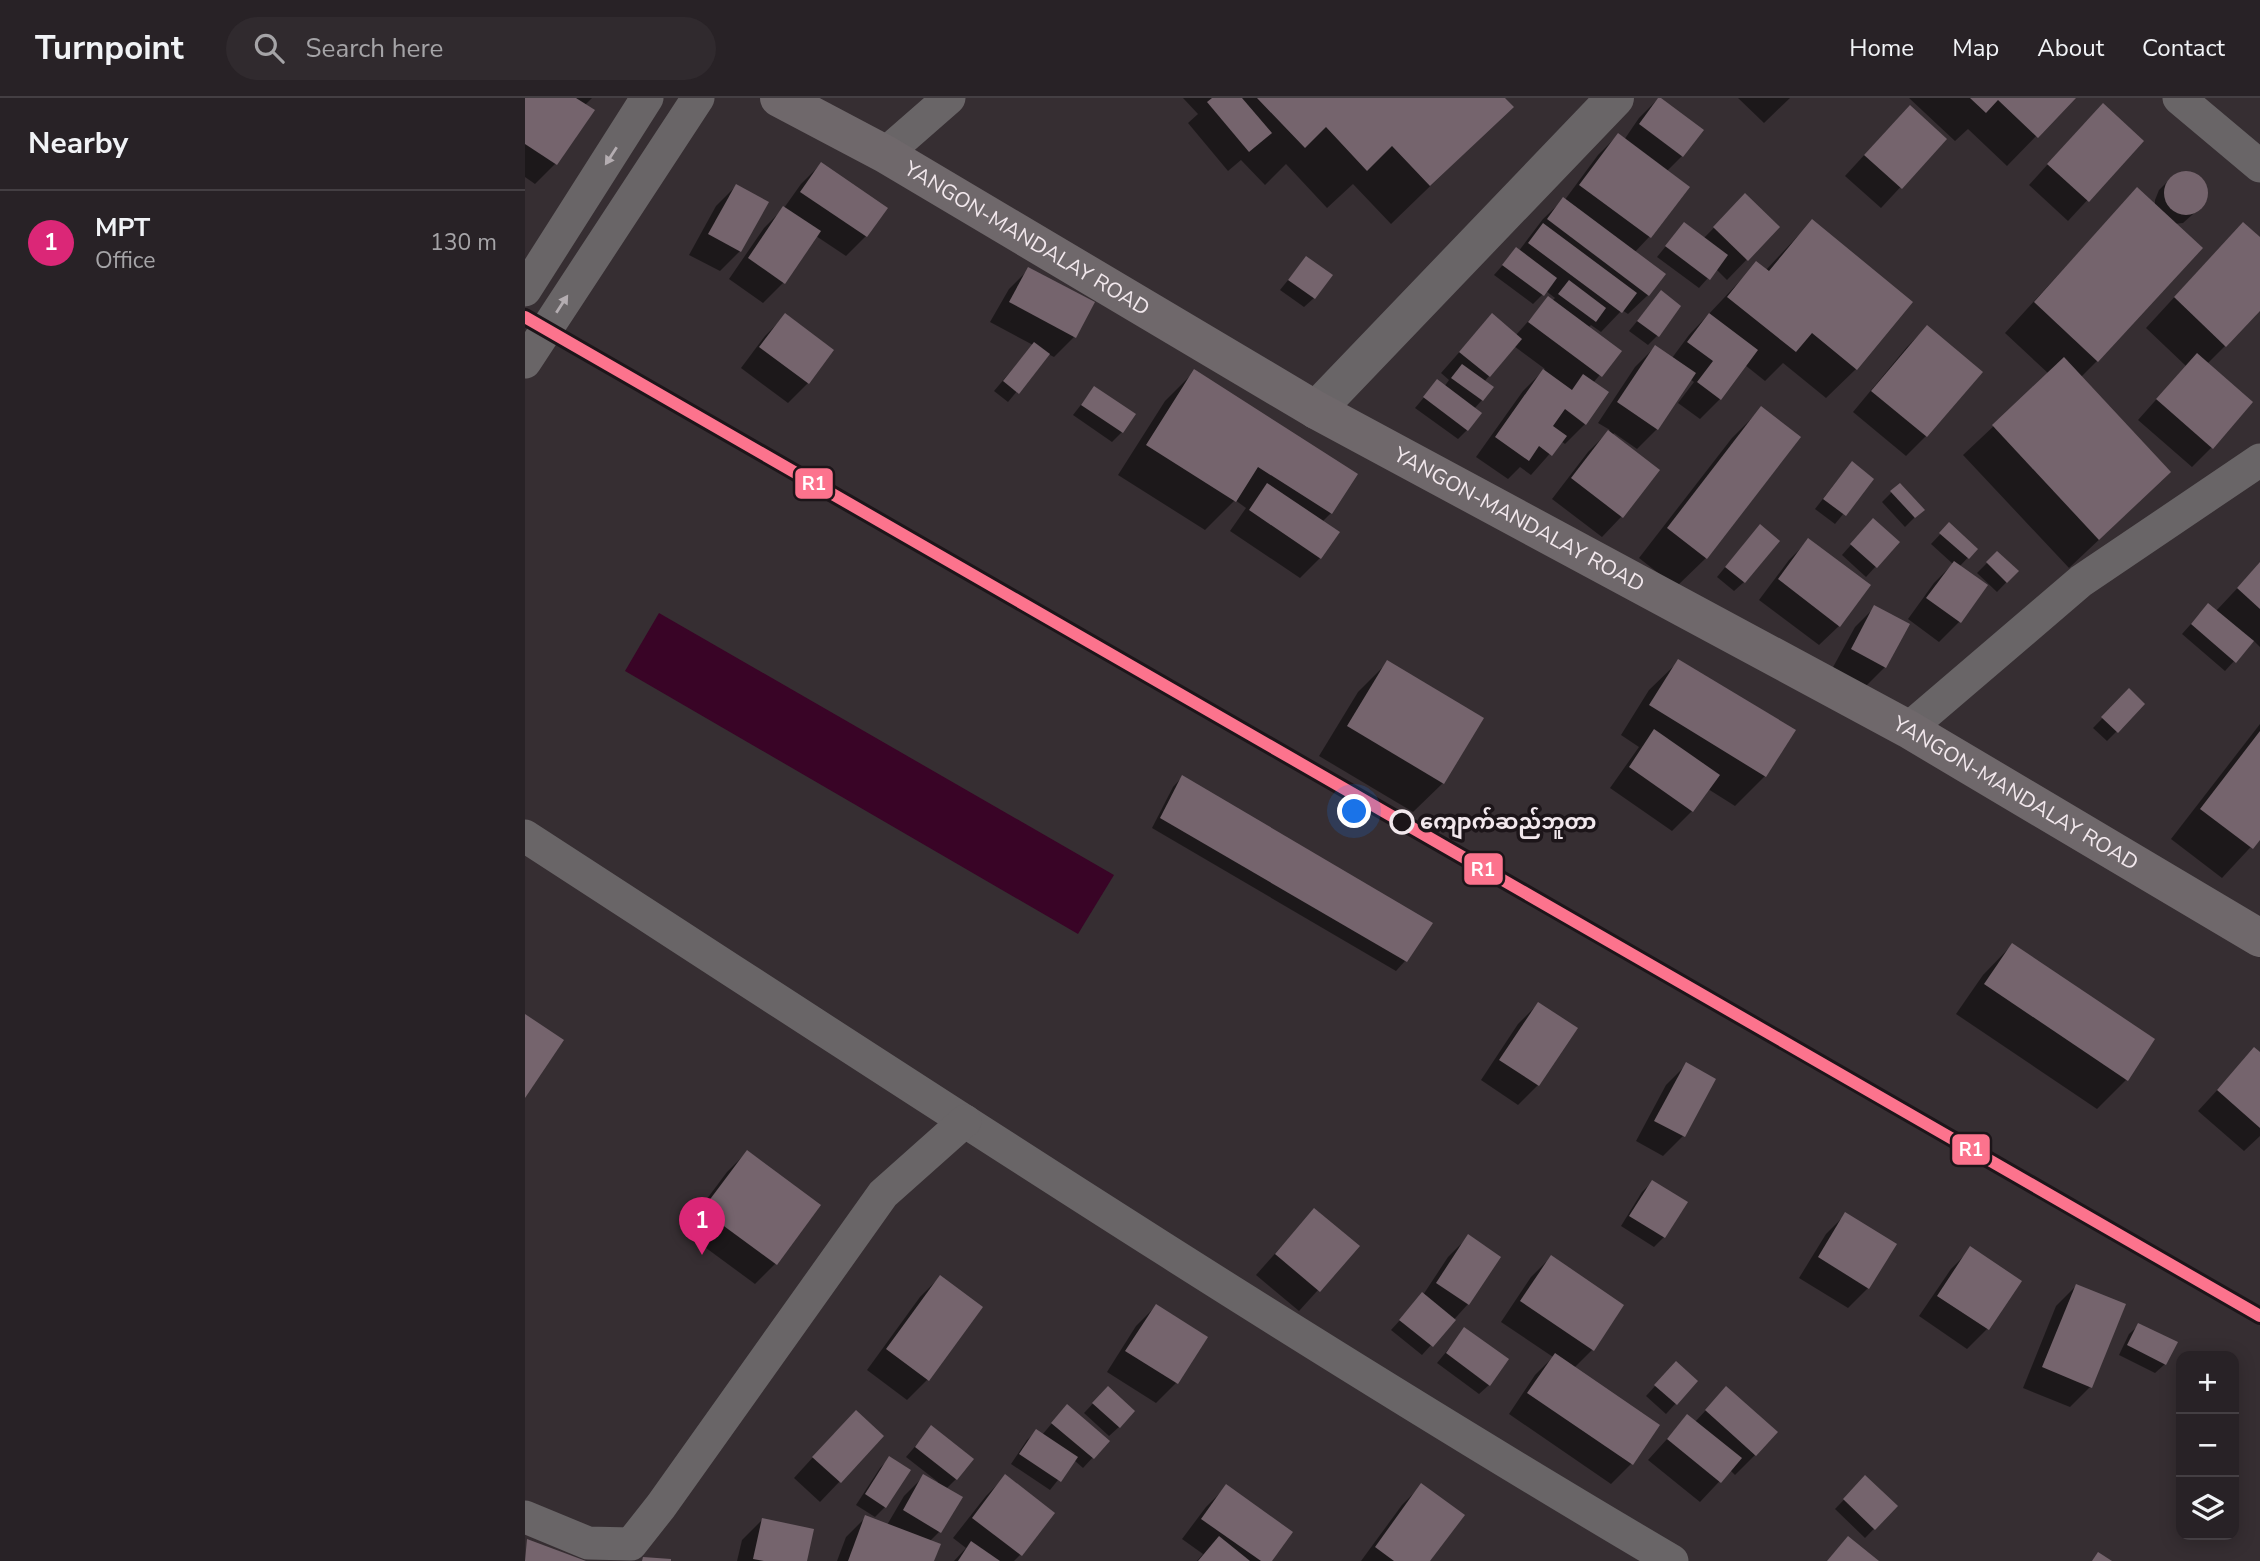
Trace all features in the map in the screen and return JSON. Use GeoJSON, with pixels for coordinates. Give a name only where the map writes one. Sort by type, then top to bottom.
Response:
{"type":"FeatureCollection","features":[{"type":"Feature","properties":{"kind":"highway","name":"YANGON-MANDALAY ROAD"},"geometry":{"type":"LineString","coordinates":[[779,98],[885,154],[1316,410],[1908,729],[2260,938]]}},
{"type":"Feature","properties":{"kind":"street"},"geometry":{"type":"LineString","coordinates":[[525,290],[647,98]]}},
{"type":"Feature","properties":{"kind":"street"},"geometry":{"type":"LineString","coordinates":[[525,362],[698,98]]}},
{"type":"Feature","properties":{"kind":"street"},"geometry":{"type":"LineString","coordinates":[[885,154],[949,98]]}},
{"type":"Feature","properties":{"kind":"street"},"geometry":{"type":"LineString","coordinates":[[1316,410],[1615,98]]}},
{"type":"Feature","properties":{"kind":"street"},"geometry":{"type":"LineString","coordinates":[[2179,98],[2260,166]]}},
{"type":"Feature","properties":{"kind":"street"},"geometry":{"type":"LineString","coordinates":[[1908,729],[2081,580],[2260,460]]}},
{"type":"Feature","properties":{"kind":"street"},"geometry":{"type":"LineString","coordinates":[[525,836],[965,1121],[1498,1458],[1672,1561]]}},
{"type":"Feature","properties":{"kind":"street"},"geometry":{"type":"LineString","coordinates":[[525,1517],[588,1543],[631,1544],[661,1506],[883,1194],[965,1121]]}},
{"type":"Feature","properties":{"kind":"shaded area"},"geometry":{"type":"Polygon","coordinates":[[[659,613],[1114,875],[1078,934],[625,671],[659,613]]]}},
{"type":"Feature","properties":{"kind":"building"},"geometry":{"type":"Polygon","coordinates":[[[525,98],[576,98],[595,110],[557,165],[525,144],[525,98]]]}},
{"type":"Feature","properties":{"kind":"building"},"geometry":{"type":"Polygon","coordinates":[[[1212,98],[1242,98],[1272,133],[1249,152],[1207,102],[1212,98]]]}},
{"type":"Feature","properties":{"kind":"building"},"geometry":{"type":"Polygon","coordinates":[[[1257,98],[1505,98],[1514,107],[1430,186],[1392,146],[1367,171],[1326,127],[1305,148],[1257,98]]]}},
{"type":"Feature","properties":{"kind":"building"},"geometry":{"type":"Polygon","coordinates":[[[1658,98],[1704,130],[1683,157],[1639,124],[1658,98]]]}},
{"type":"Feature","properties":{"kind":"building"},"geometry":{"type":"Polygon","coordinates":[[[1970,98],[2076,98],[2038,138],[1998,100],[1986,113],[1970,98]]]}},
{"type":"Feature","properties":{"kind":"building"},"geometry":{"type":"Polygon","coordinates":[[[2103,103],[2144,141],[2089,202],[2047,164],[2103,103]]]}},
{"type":"Feature","properties":{"kind":"building"},"geometry":{"type":"Polygon","coordinates":[[[1910,105],[1947,139],[1902,189],[1864,155],[1910,105]]]}},
{"type":"Feature","properties":{"kind":"building"},"geometry":{"type":"Polygon","coordinates":[[[1618,133],[1690,187],[1651,238],[1579,185],[1618,133]]]}},
{"type":"Feature","properties":{"kind":"building"},"geometry":{"type":"Polygon","coordinates":[[[821,162],[888,208],[867,237],[800,192],[821,162]]]}},
{"type":"Feature","properties":{"kind":"building"},"geometry":{"type":"Polygon","coordinates":[[[2186,171],[2202,177],[2208,193],[2202,209],[2186,215],[2170,209],[2164,193],[2170,177],[2186,171]]]}},
{"type":"Feature","properties":{"kind":"building"},"geometry":{"type":"Polygon","coordinates":[[[736,184],[769,202],[741,252],[708,234],[736,184]]]}},
{"type":"Feature","properties":{"kind":"building"},"geometry":{"type":"Polygon","coordinates":[[[2137,187],[2203,248],[2098,362],[2034,302],[2137,187]]]}},
{"type":"Feature","properties":{"kind":"building"},"geometry":{"type":"Polygon","coordinates":[[[1745,193],[1780,227],[1748,261],[1713,227],[1745,193]]]}},
{"type":"Feature","properties":{"kind":"building"},"geometry":{"type":"Polygon","coordinates":[[[1563,197],[1666,274],[1649,296],[1547,219],[1563,197]]]}},
{"type":"Feature","properties":{"kind":"building"},"geometry":{"type":"Polygon","coordinates":[[[783,206],[821,231],[785,284],[748,258],[783,206]]]}},
{"type":"Feature","properties":{"kind":"building"},"geometry":{"type":"Polygon","coordinates":[[[1812,219],[1913,302],[1857,370],[1812,333],[1796,352],[1727,297],[1756,261],[1769,271],[1812,219]]]}},
{"type":"Feature","properties":{"kind":"building"},"geometry":{"type":"Polygon","coordinates":[[[1684,222],[1728,255],[1710,280],[1665,246],[1684,222]]]}},
{"type":"Feature","properties":{"kind":"building"},"geometry":{"type":"Polygon","coordinates":[[[2243,222],[2260,237],[2260,311],[2226,347],[2174,297],[2243,222]]]}},
{"type":"Feature","properties":{"kind":"building"},"geometry":{"type":"Polygon","coordinates":[[[1543,223],[1637,293],[1622,313],[1528,243],[1543,223]]]}},
{"type":"Feature","properties":{"kind":"building"},"geometry":{"type":"Polygon","coordinates":[[[1516,247],[1557,278],[1544,296],[1502,265],[1516,247]]]}},
{"type":"Feature","properties":{"kind":"building"},"geometry":{"type":"Polygon","coordinates":[[[1306,256],[1333,275],[1315,299],[1288,280],[1306,256]]]}},
{"type":"Feature","properties":{"kind":"building"},"geometry":{"type":"Polygon","coordinates":[[[1028,267],[1095,302],[1076,338],[1009,302],[1028,267]]]}},
{"type":"Feature","properties":{"kind":"building"},"geometry":{"type":"Polygon","coordinates":[[[1569,280],[1606,308],[1596,322],[1558,294],[1569,280]]]}},
{"type":"Feature","properties":{"kind":"building"},"geometry":{"type":"Polygon","coordinates":[[[1661,290],[1681,306],[1659,337],[1637,321],[1661,290]]]}},
{"type":"Feature","properties":{"kind":"building"},"geometry":{"type":"Polygon","coordinates":[[[1548,296],[1622,351],[1602,377],[1528,322],[1548,296]]]}},
{"type":"Feature","properties":{"kind":"building"},"geometry":{"type":"Polygon","coordinates":[[[785,313],[834,350],[809,384],[759,347],[785,313]]]}},
{"type":"Feature","properties":{"kind":"building"},"geometry":{"type":"Polygon","coordinates":[[[1492,313],[1522,339],[1490,377],[1459,352],[1492,313]]]}},
{"type":"Feature","properties":{"kind":"building"},"geometry":{"type":"Polygon","coordinates":[[[1709,313],[1758,350],[1721,400],[1697,382],[1713,361],[1687,342],[1709,313]]]}},
{"type":"Feature","properties":{"kind":"building"},"geometry":{"type":"Polygon","coordinates":[[[1927,325],[1983,372],[1927,437],[1871,391],[1927,325]]]}},
{"type":"Feature","properties":{"kind":"building"},"geometry":{"type":"Polygon","coordinates":[[[1034,342],[1050,354],[1019,394],[1003,381],[1034,342]]]}},
{"type":"Feature","properties":{"kind":"building"},"geometry":{"type":"Polygon","coordinates":[[[1655,345],[1696,373],[1658,430],[1617,402],[1655,345]]]}},
{"type":"Feature","properties":{"kind":"building"},"geometry":{"type":"Polygon","coordinates":[[[2197,353],[2253,402],[2213,449],[2156,399],[2197,353]]]}},
{"type":"Feature","properties":{"kind":"building"},"geometry":{"type":"Polygon","coordinates":[[[2064,357],[2171,472],[2099,540],[1992,425],[2064,357]]]}},
{"type":"Feature","properties":{"kind":"building"},"geometry":{"type":"Polygon","coordinates":[[[1462,364],[1494,387],[1483,401],[1451,378],[1462,364]]]}},
{"type":"Feature","properties":{"kind":"building"},"geometry":{"type":"Polygon","coordinates":[[[1194,369],[1358,474],[1332,514],[1258,467],[1236,502],[1146,445],[1194,369]]]}},
{"type":"Feature","properties":{"kind":"building"},"geometry":{"type":"Polygon","coordinates":[[[1543,369],[1572,390],[1583,374],[1609,392],[1586,425],[1565,409],[1553,426],[1567,436],[1552,456],[1539,446],[1529,461],[1495,437],[1543,369]]]}},
{"type":"Feature","properties":{"kind":"building"},"geometry":{"type":"Polygon","coordinates":[[[1437,379],[1482,413],[1468,431],[1423,397],[1437,379]]]}},
{"type":"Feature","properties":{"kind":"building"},"geometry":{"type":"Polygon","coordinates":[[[1094,386],[1136,414],[1123,433],[1081,405],[1094,386]]]}},
{"type":"Feature","properties":{"kind":"building"},"geometry":{"type":"Polygon","coordinates":[[[1761,406],[1801,437],[1707,559],[1667,528],[1761,406]]]}},
{"type":"Feature","properties":{"kind":"building"},"geometry":{"type":"Polygon","coordinates":[[[1608,430],[1660,470],[1623,518],[1571,478],[1608,430]]]}},
{"type":"Feature","properties":{"kind":"building"},"geometry":{"type":"Polygon","coordinates":[[[1852,461],[1874,479],[1846,516],[1823,499],[1852,461]]]}},
{"type":"Feature","properties":{"kind":"building"},"geometry":{"type":"Polygon","coordinates":[[[1267,483],[1340,532],[1321,559],[1249,510],[1267,483]]]}},
{"type":"Feature","properties":{"kind":"building"},"geometry":{"type":"Polygon","coordinates":[[[1900,483],[1925,510],[1915,518],[1890,491],[1900,483]]]}},
{"type":"Feature","properties":{"kind":"building"},"geometry":{"type":"Polygon","coordinates":[[[1873,518],[1900,542],[1877,568],[1850,544],[1873,518]]]}},
{"type":"Feature","properties":{"kind":"building"},"geometry":{"type":"Polygon","coordinates":[[[1949,522],[1978,549],[1969,559],[1939,533],[1949,522]]]}},
{"type":"Feature","properties":{"kind":"building"},"geometry":{"type":"Polygon","coordinates":[[[1760,524],[1780,541],[1745,583],[1725,567],[1760,524]]]}},
{"type":"Feature","properties":{"kind":"building"},"geometry":{"type":"Polygon","coordinates":[[[1808,538],[1871,585],[1840,627],[1778,579],[1808,538]]]}},
{"type":"Feature","properties":{"kind":"building"},"geometry":{"type":"Polygon","coordinates":[[[1997,551],[2019,571],[2007,583],[1986,562],[1997,551]]]}},
{"type":"Feature","properties":{"kind":"building"},"geometry":{"type":"Polygon","coordinates":[[[1954,561],[1988,585],[1961,623],[1926,598],[1954,561]]]}},
{"type":"Feature","properties":{"kind":"building"},"geometry":{"type":"Polygon","coordinates":[[[2260,562],[2260,609],[2237,588],[2260,562]]]}},
{"type":"Feature","properties":{"kind":"building"},"geometry":{"type":"Polygon","coordinates":[[[2208,603],[2254,641],[2236,663],[2191,624],[2208,603]]]}},
{"type":"Feature","properties":{"kind":"building"},"geometry":{"type":"Polygon","coordinates":[[[1874,605],[1910,624],[1886,668],[1851,649],[1874,605]]]}},
{"type":"Feature","properties":{"kind":"building"},"geometry":{"type":"Polygon","coordinates":[[[1678,659],[1796,730],[1766,777],[1649,705],[1678,659]]]}},
{"type":"Feature","properties":{"kind":"building","name":"ကျောက်ဆည်ဘူတာ"},"geometry":{"type":"Polygon","coordinates":[[[1387,660],[1484,718],[1444,784],[1347,726],[1387,660]]]}},
{"type":"Feature","properties":{"kind":"building"},"geometry":{"type":"Polygon","coordinates":[[[2129,688],[2145,704],[2118,733],[2101,717],[2129,688]]]}},
{"type":"Feature","properties":{"kind":"building"},"geometry":{"type":"Polygon","coordinates":[[[1654,729],[1720,775],[1693,812],[1629,767],[1654,729]]]}},
{"type":"Feature","properties":{"kind":"building"},"geometry":{"type":"Polygon","coordinates":[[[2260,731],[2260,840],[2253,849],[2200,809],[2260,731]]]}},
{"type":"Feature","properties":{"kind":"building"},"geometry":{"type":"Polygon","coordinates":[[[1182,775],[1433,923],[1407,962],[1160,818],[1182,775]]]}},
{"type":"Feature","properties":{"kind":"building"},"geometry":{"type":"Polygon","coordinates":[[[2012,943],[2155,1039],[2128,1081],[1984,984],[2012,943]]]}},
{"type":"Feature","properties":{"kind":"building"},"geometry":{"type":"Polygon","coordinates":[[[1538,1002],[1578,1028],[1539,1086],[1499,1060],[1538,1002]]]}},
{"type":"Feature","properties":{"kind":"building"},"geometry":{"type":"Polygon","coordinates":[[[525,1014],[564,1040],[525,1098],[525,1014]]]}},
{"type":"Feature","properties":{"kind":"building"},"geometry":{"type":"Polygon","coordinates":[[[2254,1047],[2260,1052],[2260,1128],[2217,1090],[2254,1047]]]}},
{"type":"Feature","properties":{"kind":"building"},"geometry":{"type":"Polygon","coordinates":[[[1686,1062],[1716,1079],[1685,1137],[1654,1121],[1686,1062]]]}},
{"type":"Feature","properties":{"kind":"building"},"geometry":{"type":"Polygon","coordinates":[[[747,1150],[821,1205],[777,1265],[702,1210],[747,1150]]]}},
{"type":"Feature","properties":{"kind":"building"},"geometry":{"type":"Polygon","coordinates":[[[1652,1180],[1688,1202],[1665,1238],[1629,1216],[1652,1180]]]}},
{"type":"Feature","properties":{"kind":"building"},"geometry":{"type":"Polygon","coordinates":[[[1314,1208],[1360,1246],[1320,1292],[1275,1254],[1314,1208]]]}},
{"type":"Feature","properties":{"kind":"building"},"geometry":{"type":"Polygon","coordinates":[[[1845,1212],[1897,1244],[1869,1289],[1818,1257],[1845,1212]]]}},
{"type":"Feature","properties":{"kind":"building"},"geometry":{"type":"Polygon","coordinates":[[[1468,1234],[1501,1257],[1469,1305],[1436,1283],[1468,1234]]]}},
{"type":"Feature","properties":{"kind":"building"},"geometry":{"type":"Polygon","coordinates":[[[1970,1246],[2022,1281],[1989,1330],[1937,1296],[1970,1246]]]}},
{"type":"Feature","properties":{"kind":"building"},"geometry":{"type":"Polygon","coordinates":[[[1551,1255],[1624,1305],[1594,1351],[1520,1301],[1551,1255]]]}},
{"type":"Feature","properties":{"kind":"building"},"geometry":{"type":"Polygon","coordinates":[[[940,1275],[983,1307],[929,1381],[886,1349],[940,1275]]]}},
{"type":"Feature","properties":{"kind":"building"},"geometry":{"type":"Polygon","coordinates":[[[2076,1284],[2126,1304],[2092,1388],[2042,1367],[2076,1284]]]}},
{"type":"Feature","properties":{"kind":"building"},"geometry":{"type":"Polygon","coordinates":[[[1422,1292],[1456,1320],[1433,1347],[1399,1320],[1422,1292]]]}},
{"type":"Feature","properties":{"kind":"building"},"geometry":{"type":"Polygon","coordinates":[[[1156,1304],[1208,1337],[1178,1384],[1125,1351],[1156,1304]]]}},
{"type":"Feature","properties":{"kind":"building"},"geometry":{"type":"Polygon","coordinates":[[[2138,1323],[2178,1342],[2166,1365],[2127,1345],[2138,1323]]]}},
{"type":"Feature","properties":{"kind":"building"},"geometry":{"type":"Polygon","coordinates":[[[1464,1327],[1509,1359],[1490,1386],[1446,1353],[1464,1327]]]}},
{"type":"Feature","properties":{"kind":"building"},"geometry":{"type":"Polygon","coordinates":[[[1555,1353],[1660,1425],[1633,1465],[1527,1393],[1555,1353]]]}},
{"type":"Feature","properties":{"kind":"building"},"geometry":{"type":"Polygon","coordinates":[[[1676,1361],[1698,1381],[1677,1405],[1654,1385],[1676,1361]]]}},
{"type":"Feature","properties":{"kind":"building"},"geometry":{"type":"Polygon","coordinates":[[[1108,1386],[1135,1411],[1120,1428],[1092,1403],[1108,1386]]]}},
{"type":"Feature","properties":{"kind":"building"},"geometry":{"type":"Polygon","coordinates":[[[1726,1386],[1778,1432],[1756,1456],[1705,1410],[1726,1386]]]}},
{"type":"Feature","properties":{"kind":"building"},"geometry":{"type":"Polygon","coordinates":[[[1067,1404],[1110,1441],[1094,1459],[1051,1423],[1067,1404]]]}},
{"type":"Feature","properties":{"kind":"building"},"geometry":{"type":"Polygon","coordinates":[[[856,1410],[884,1436],[841,1483],[812,1457],[856,1410]]]}},
{"type":"Feature","properties":{"kind":"building"},"geometry":{"type":"Polygon","coordinates":[[[1687,1414],[1742,1458],[1721,1483],[1667,1439],[1687,1414]]]}},
{"type":"Feature","properties":{"kind":"building"},"geometry":{"type":"Polygon","coordinates":[[[931,1425],[974,1459],[957,1480],[915,1447],[931,1425]]]}},
{"type":"Feature","properties":{"kind":"building"},"geometry":{"type":"Polygon","coordinates":[[[1036,1429],[1078,1457],[1061,1482],[1019,1454],[1036,1429]]]}},
{"type":"Feature","properties":{"kind":"building"},"geometry":{"type":"Polygon","coordinates":[[[889,1456],[911,1470],[886,1508],[865,1494],[889,1456]]]}},
{"type":"Feature","properties":{"kind":"building"},"geometry":{"type":"Polygon","coordinates":[[[923,1474],[963,1497],[941,1533],[903,1510],[923,1474]]]}},
{"type":"Feature","properties":{"kind":"building"},"geometry":{"type":"Polygon","coordinates":[[[1005,1474],[1055,1513],[1022,1556],[972,1518],[1005,1474]]]}},
{"type":"Feature","properties":{"kind":"building"},"geometry":{"type":"Polygon","coordinates":[[[1865,1475],[1898,1506],[1875,1530],[1843,1499],[1865,1475]]]}},
{"type":"Feature","properties":{"kind":"building"},"geometry":{"type":"Polygon","coordinates":[[[1421,1483],[1465,1515],[1430,1561],[1394,1561],[1375,1547],[1421,1483]]]}},
{"type":"Feature","properties":{"kind":"building"},"geometry":{"type":"Polygon","coordinates":[[[1226,1484],[1293,1532],[1272,1561],[1261,1561],[1201,1519],[1226,1484]]]}},
{"type":"Feature","properties":{"kind":"building"},"geometry":{"type":"Polygon","coordinates":[[[865,1515],[941,1544],[934,1561],[848,1561],[865,1515]]]}},
{"type":"Feature","properties":{"kind":"building"},"geometry":{"type":"Polygon","coordinates":[[[762,1518],[814,1529],[807,1561],[753,1559],[762,1518]]]}},
{"type":"Feature","properties":{"kind":"building"},"geometry":{"type":"Polygon","coordinates":[[[1219,1536],[1250,1561],[1198,1561],[1219,1536]]]}},
{"type":"Feature","properties":{"kind":"building"},"geometry":{"type":"Polygon","coordinates":[[[1848,1536],[1879,1561],[1827,1561],[1848,1536]]]}},
{"type":"Feature","properties":{"kind":"building"},"geometry":{"type":"Polygon","coordinates":[[[527,1539],[586,1561],[525,1561],[527,1539]]]}},
{"type":"Feature","properties":{"kind":"building"},"geometry":{"type":"Polygon","coordinates":[[[971,1541],[1000,1561],[958,1561],[971,1541]]]}},
{"type":"Feature","properties":{"kind":"building"},"geometry":{"type":"Polygon","coordinates":[[[2098,1552],[2112,1561],[2092,1561],[2098,1552]]]}},
{"type":"Feature","properties":{"kind":"building"},"geometry":{"type":"Polygon","coordinates":[[[643,1557],[671,1559],[671,1561],[642,1561],[643,1557]]]}},
{"type":"Feature","properties":{"kind":"transit line","name":"R1"},"geometry":{"type":"LineString","coordinates":[[525,317],[2260,1316]]}},
{"type":"Feature","properties":{"kind":"place","name":"ကျောက်ဆည်ဘူတာ"},"geometry":{"type":"Point","coordinates":[1402,822]}},
{"type":"Feature","properties":{"kind":"place","name":"MPT"},"geometry":{"type":"Point","coordinates":[702,1255]}}]}
